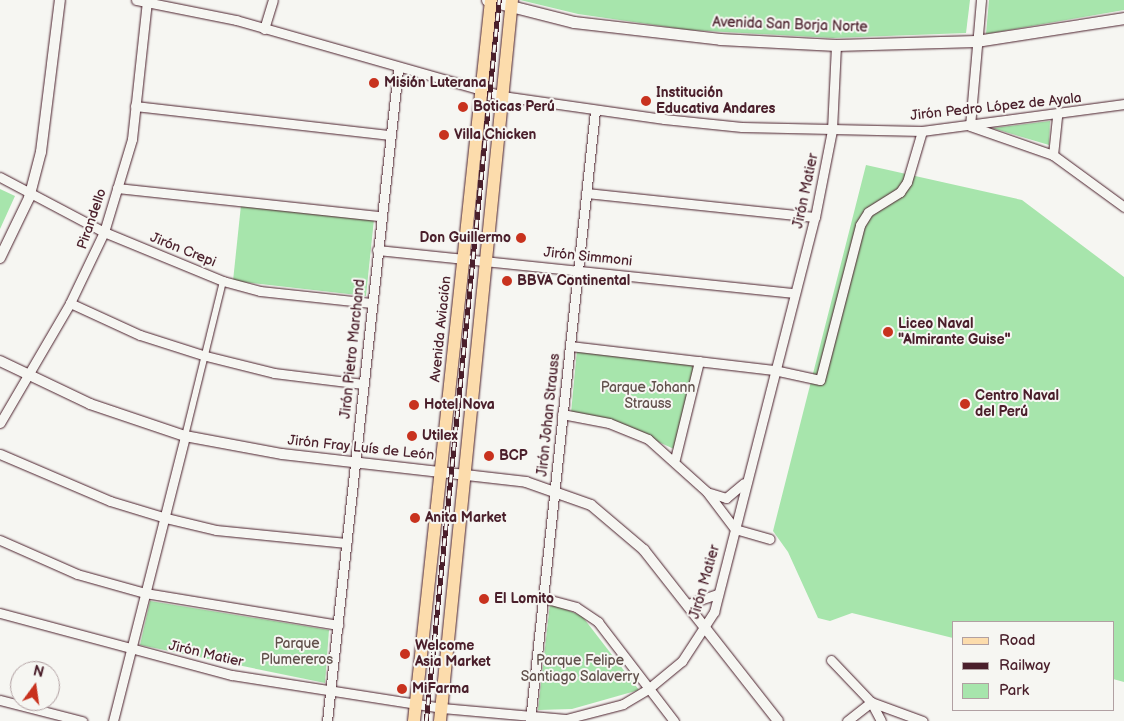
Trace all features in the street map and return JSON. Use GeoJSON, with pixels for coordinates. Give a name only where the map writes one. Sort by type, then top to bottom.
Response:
{"type":"FeatureCollection","features":[{"type":"Feature","properties":{"kind":"main road","name":"Avenida San Borja Norte"},"geometry":{"type":"LineString","coordinates":[[490,0],[511,3],[574,22],[638,30],[836,45],[976,41],[1124,18]]}},
{"type":"Feature","properties":{"kind":"main road","name":"Avenida Aviación"},"geometry":{"type":"LineString","coordinates":[[414,721],[442,471],[463,258],[483,92],[490,0]]}},
{"type":"Feature","properties":{"kind":"main road"},"geometry":{"type":"LineString","coordinates":[[440,721],[511,3]]}},
{"type":"Feature","properties":{"kind":"street"},"geometry":{"type":"LineString","coordinates":[[0,258],[31,190],[47,124],[60,0]]}},
{"type":"Feature","properties":{"kind":"street","name":"Jirón Pedro López de Ayala"},"geometry":{"type":"LineString","coordinates":[[136,0],[264,29],[398,70],[483,92],[594,112],[742,127],[922,131],[1057,116],[1124,104]]}},
{"type":"Feature","properties":{"kind":"street"},"geometry":{"type":"LineString","coordinates":[[264,29],[273,0]]}},
{"type":"Feature","properties":{"kind":"street"},"geometry":{"type":"LineString","coordinates":[[981,0],[970,126],[1053,155],[1124,207]]}},
{"type":"Feature","properties":{"kind":"street","name":"Pirandello"},"geometry":{"type":"LineString","coordinates":[[0,423],[70,303],[104,232],[117,188],[135,106],[147,1]]}},
{"type":"Feature","properties":{"kind":"street","name":"Jirón Matier"},"geometry":{"type":"LineString","coordinates":[[0,613],[130,649],[331,692],[530,719],[596,713],[648,689],[682,661],[707,627],[717,594],[815,217],[832,130],[836,45]]}},
{"type":"Feature","properties":{"kind":"street","name":"Jirón Pietro Marchand"},"geometry":{"type":"LineString","coordinates":[[327,721],[371,303],[398,70]]}},
{"type":"Feature","properties":{"kind":"street"},"geometry":{"type":"LineString","coordinates":[[135,106],[390,135]]}},
{"type":"Feature","properties":{"kind":"street","name":"Jirón Johan Strauss"},"geometry":{"type":"LineString","coordinates":[[530,719],[594,112]]}},
{"type":"Feature","properties":{"kind":"street"},"geometry":{"type":"LineString","coordinates":[[1053,155],[1057,116]]}},
{"type":"Feature","properties":{"kind":"street"},"geometry":{"type":"LineString","coordinates":[[570,346],[774,370],[816,379],[860,225],[868,212],[900,192],[908,179],[922,131]]}},
{"type":"Feature","properties":{"kind":"street","name":"Jirón Crepi"},"geometry":{"type":"LineString","coordinates":[[0,177],[31,190],[104,232],[223,281],[260,291],[371,303]]}},
{"type":"Feature","properties":{"kind":"street"},"geometry":{"type":"LineString","coordinates":[[117,188],[381,216]]}},
{"type":"Feature","properties":{"kind":"street"},"geometry":{"type":"LineString","coordinates":[[586,193],[815,217]]}},
{"type":"Feature","properties":{"kind":"street","name":"Jirón Simmoni"},"geometry":{"type":"LineString","coordinates":[[377,250],[795,293]]}},
{"type":"Feature","properties":{"kind":"street"},"geometry":{"type":"LineString","coordinates":[[113,721],[130,649],[166,518],[223,281]]}},
{"type":"Feature","properties":{"kind":"street"},"geometry":{"type":"LineString","coordinates":[[70,303],[140,335],[206,356],[274,373],[363,384]]}},
{"type":"Feature","properties":{"kind":"street","name":"Jirón Fray Luís de León"},"geometry":{"type":"LineString","coordinates":[[0,361],[26,377],[90,404],[186,436],[355,461],[466,473],[554,489],[591,505],[619,525],[688,604],[778,721]]}},
{"type":"Feature","properties":{"kind":"street"},"geometry":{"type":"LineString","coordinates":[[675,459],[699,361]]}},
{"type":"Feature","properties":{"kind":"street"},"geometry":{"type":"LineString","coordinates":[[562,414],[609,423],[648,439],[675,459],[707,492],[735,530],[770,539]]}},
{"type":"Feature","properties":{"kind":"street"},"geometry":{"type":"LineString","coordinates":[[0,454],[110,502],[166,518],[216,530],[346,543]]}},
{"type":"Feature","properties":{"kind":"street"},"geometry":{"type":"LineString","coordinates":[[707,492],[726,498],[748,478]]}},
{"type":"Feature","properties":{"kind":"street"},"geometry":{"type":"LineString","coordinates":[[0,540],[77,574],[145,593],[338,625]]}},
{"type":"Feature","properties":{"kind":"street"},"geometry":{"type":"LineString","coordinates":[[688,604],[717,594]]}},
{"type":"Feature","properties":{"kind":"street"},"geometry":{"type":"LineString","coordinates":[[543,598],[589,613],[674,721]]}},
{"type":"Feature","properties":{"kind":"street"},"geometry":{"type":"LineString","coordinates":[[831,660],[871,702],[881,721]]}},
{"type":"Feature","properties":{"kind":"street"},"geometry":{"type":"LineString","coordinates":[[0,700],[82,721]]}},
{"type":"Feature","properties":{"kind":"street"},"geometry":{"type":"LineString","coordinates":[[871,702],[902,719],[923,721]]}},
{"type":"Feature","properties":{"kind":"street"},"geometry":{"type":"LineString","coordinates":[[847,721],[871,702]]}},
{"type":"Feature","properties":{"kind":"green space"},"geometry":{"type":"Polygon","coordinates":[[[520,0],[970,0],[966,33],[833,38],[689,30],[578,14],[520,0]]]}},
{"type":"Feature","properties":{"kind":"green space"},"geometry":{"type":"Polygon","coordinates":[[[989,0],[1124,0],[1124,10],[986,34],[989,0]]]}},
{"type":"Feature","properties":{"kind":"green space"},"geometry":{"type":"Polygon","coordinates":[[[1050,121],[1049,145],[992,128],[993,128],[1050,121]]]}},
{"type":"Feature","properties":{"kind":"green space","name":"Centro Naval del Perú"},"geometry":{"type":"Polygon","coordinates":[[[866,165],[1022,200],[1124,277],[1124,682],[1114,679],[1114,621],[952,621],[952,638],[852,613],[830,621],[818,618],[788,552],[773,531],[866,165]]]}},
{"type":"Feature","properties":{"kind":"green space"},"geometry":{"type":"Polygon","coordinates":[[[0,189],[15,196],[0,229],[0,189]]]}},
{"type":"Feature","properties":{"kind":"green space"},"geometry":{"type":"Polygon","coordinates":[[[241,205],[374,219],[366,296],[233,281],[241,205]]]}},
{"type":"Feature","properties":{"kind":"green space","name":"Parque Johann Strauss"},"geometry":{"type":"Polygon","coordinates":[[[577,350],[695,364],[674,449],[610,420],[571,413],[577,350]]]}},
{"type":"Feature","properties":{"kind":"green space","name":"Parque Plumereros"},"geometry":{"type":"Polygon","coordinates":[[[150,601],[329,630],[325,683],[140,645],[150,601]]]}},
{"type":"Feature","properties":{"kind":"green space","name":"Parque Felipe Santiago Salaverry"},"geometry":{"type":"Polygon","coordinates":[[[550,603],[582,616],[639,690],[572,709],[538,710],[550,603]]]}},
{"type":"Feature","properties":{"kind":"railway"},"geometry":{"type":"LineString","coordinates":[[426,721],[499,0]]}},
{"type":"Feature","properties":{"kind":"place","name":"Misión Luterana"},"geometry":{"type":"Point","coordinates":[374,83]}},
{"type":"Feature","properties":{"kind":"place","name":"Institución Educativa Andares"},"geometry":{"type":"Point","coordinates":[646,101]}},
{"type":"Feature","properties":{"kind":"place","name":"Boticas Perú"},"geometry":{"type":"Point","coordinates":[463,107]}},
{"type":"Feature","properties":{"kind":"place","name":"Villa Chicken"},"geometry":{"type":"Point","coordinates":[444,135]}},
{"type":"Feature","properties":{"kind":"place","name":"Don Guillermo"},"geometry":{"type":"Point","coordinates":[521,238]}},
{"type":"Feature","properties":{"kind":"place","name":"BBVA Continental"},"geometry":{"type":"Point","coordinates":[507,281]}},
{"type":"Feature","properties":{"kind":"place","name":"Liceo Naval \"Almirante Guise\""},"geometry":{"type":"Point","coordinates":[888,332]}},
{"type":"Feature","properties":{"kind":"place","name":"Centro Naval del Perú"},"geometry":{"type":"Point","coordinates":[965,404]}},
{"type":"Feature","properties":{"kind":"place","name":"Hotel Nova"},"geometry":{"type":"Point","coordinates":[414,405]}},
{"type":"Feature","properties":{"kind":"place","name":"Utilex"},"geometry":{"type":"Point","coordinates":[412,436]}},
{"type":"Feature","properties":{"kind":"place","name":"BCP"},"geometry":{"type":"Point","coordinates":[489,456]}},
{"type":"Feature","properties":{"kind":"place","name":"Anita Market"},"geometry":{"type":"Point","coordinates":[415,518]}},
{"type":"Feature","properties":{"kind":"place","name":"El Lomito"},"geometry":{"type":"Point","coordinates":[484,599]}},
{"type":"Feature","properties":{"kind":"place","name":"Welcome Asia Market"},"geometry":{"type":"Point","coordinates":[405,654]}},
{"type":"Feature","properties":{"kind":"place","name":"MiFarma"},"geometry":{"type":"Point","coordinates":[402,689]}}]}
